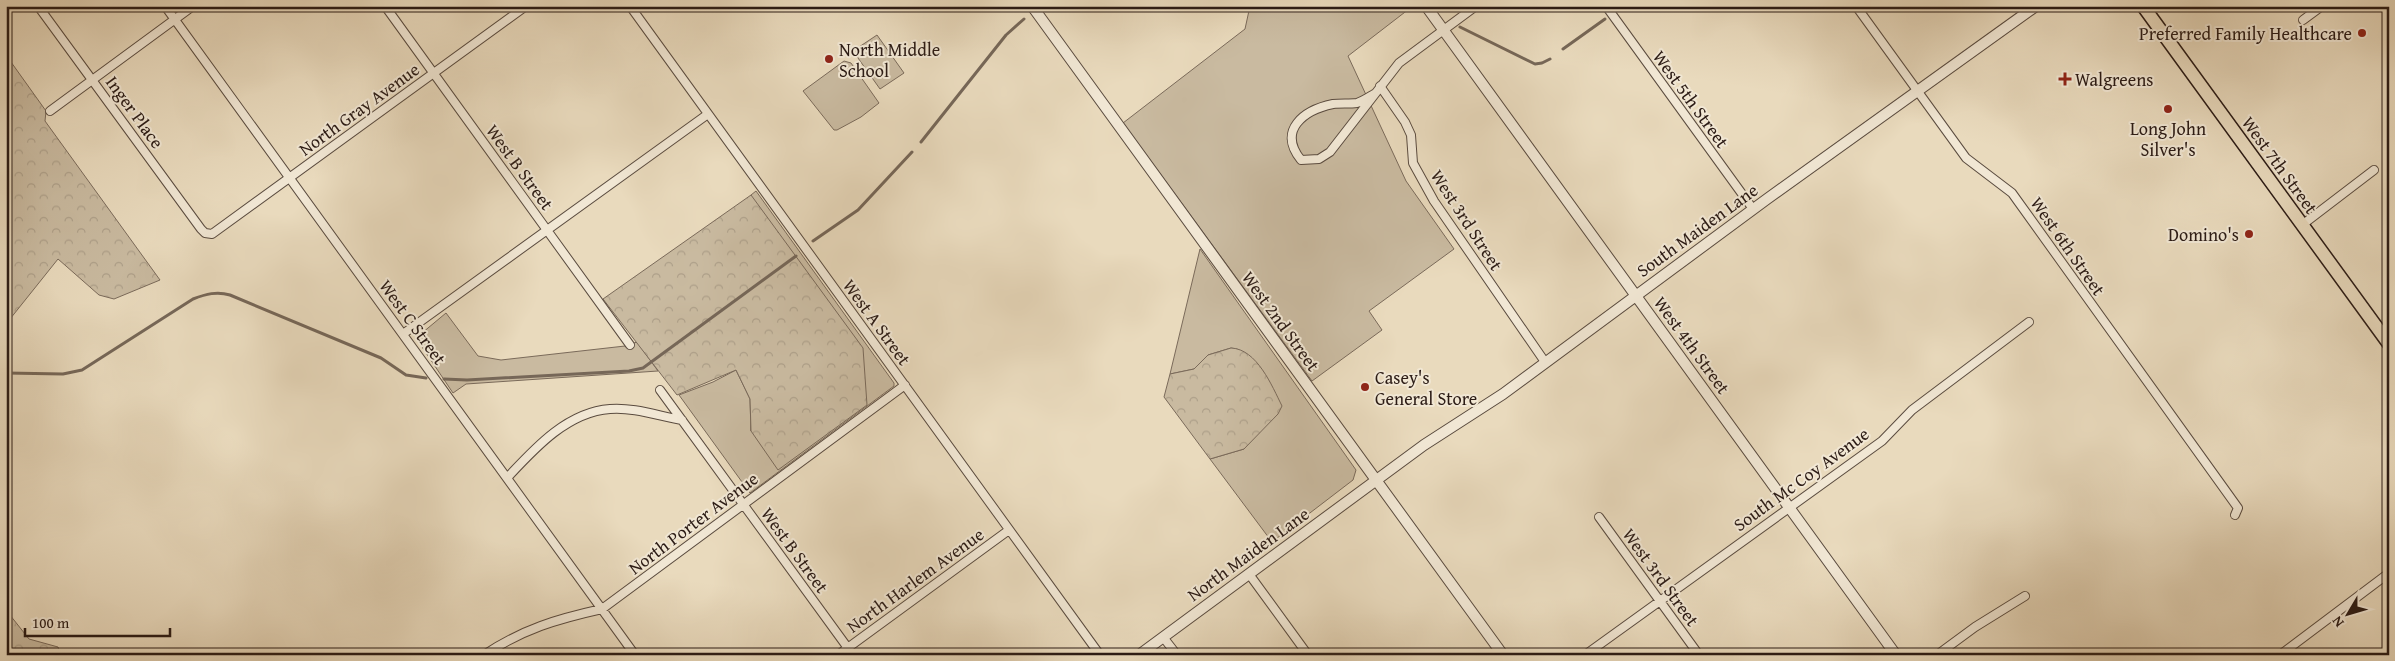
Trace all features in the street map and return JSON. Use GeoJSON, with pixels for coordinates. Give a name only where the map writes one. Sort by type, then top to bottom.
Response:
{"type":"FeatureCollection","features":[{"type":"Feature","properties":{"kind":"main road","name":"West 7th Street"},"geometry":{"type":"LineString","coordinates":[[2143,6],[2389,344]]}},
{"type":"Feature","properties":{"kind":"street","name":"Inger Place"},"geometry":{"type":"LineString","coordinates":[[38,6],[202,229],[208,234]]}},
{"type":"Feature","properties":{"kind":"street","name":"West C Street"},"geometry":{"type":"LineString","coordinates":[[165,6],[636,655]]}},
{"type":"Feature","properties":{"kind":"street"},"geometry":{"type":"LineString","coordinates":[[50,111],[193,6]]}},
{"type":"Feature","properties":{"kind":"street","name":"West B Street"},"geometry":{"type":"LineString","coordinates":[[385,6],[630,345]]}},
{"type":"Feature","properties":{"kind":"street","name":"North Gray Avenue"},"geometry":{"type":"LineString","coordinates":[[208,234],[216,232],[526,6]]}},
{"type":"Feature","properties":{"kind":"street","name":"West A Street"},"geometry":{"type":"LineString","coordinates":[[630,6],[1100,655]]}},
{"type":"Feature","properties":{"kind":"street","name":"West 2nd Street"},"geometry":{"type":"LineString","coordinates":[[1032,6],[1503,655]]}},
{"type":"Feature","properties":{"kind":"street","name":"West 4th Street"},"geometry":{"type":"LineString","coordinates":[[1426,6],[1896,655]]}},
{"type":"Feature","properties":{"kind":"street"},"geometry":{"type":"LineString","coordinates":[[1374,94],[1356,103],[1331,105],[1302,118],[1294,125],[1291,135],[1295,153],[1301,160],[1319,159],[1330,152],[1399,63],[1476,6]]}},
{"type":"Feature","properties":{"kind":"street","name":"West 5th Street"},"geometry":{"type":"LineString","coordinates":[[1606,6],[1753,209]]}},
{"type":"Feature","properties":{"kind":"street","name":"West 6th Street"},"geometry":{"type":"LineString","coordinates":[[1856,6],[1966,158],[2012,193],[2238,508],[2235,515]]}},
{"type":"Feature","properties":{"kind":"street","name":"South Maiden Lane"},"geometry":{"type":"LineString","coordinates":[[1376,480],[1424,445],[1503,394],[1753,209],[2036,6]]}},
{"type":"Feature","properties":{"kind":"street"},"geometry":{"type":"LineString","coordinates":[[2303,20],[2322,6]]}},
{"type":"Feature","properties":{"kind":"street","name":"West 3rd Street"},"geometry":{"type":"LineString","coordinates":[[1380,86],[1404,122],[1410,135],[1413,163],[1434,201],[1545,362]]}},
{"type":"Feature","properties":{"kind":"street"},"geometry":{"type":"LineString","coordinates":[[403,334],[708,114]]}},
{"type":"Feature","properties":{"kind":"street"},"geometry":{"type":"LineString","coordinates":[[2302,225],[2374,170]]}},
{"type":"Feature","properties":{"kind":"street","name":"South Mc Coy Avenue"},"geometry":{"type":"LineString","coordinates":[[1585,655],[1882,441],[1912,410],[2029,322]]}},
{"type":"Feature","properties":{"kind":"street","name":"North Porter Avenue"},"geometry":{"type":"LineString","coordinates":[[484,655],[519,633],[542,624],[602,609],[904,385]]}},
{"type":"Feature","properties":{"kind":"street","name":"West B Street"},"geometry":{"type":"LineString","coordinates":[[660,390],[853,655]]}},
{"type":"Feature","properties":{"kind":"street"},"geometry":{"type":"LineString","coordinates":[[508,478],[536,448],[556,431],[598,411],[619,409],[682,420]]}},
{"type":"Feature","properties":{"kind":"street","name":"North Maiden Lane"},"geometry":{"type":"LineString","coordinates":[[1139,655],[1376,480]]}},
{"type":"Feature","properties":{"kind":"street","name":"West 3rd Street"},"geometry":{"type":"LineString","coordinates":[[1599,517],[1700,655]]}},
{"type":"Feature","properties":{"kind":"street","name":"North Harlem Avenue"},"geometry":{"type":"LineString","coordinates":[[838,655],[1010,530]]}},
{"type":"Feature","properties":{"kind":"street"},"geometry":{"type":"LineString","coordinates":[[2280,655],[2389,573]]}},
{"type":"Feature","properties":{"kind":"street"},"geometry":{"type":"LineString","coordinates":[[1248,574],[1308,655]]}},
{"type":"Feature","properties":{"kind":"street"},"geometry":{"type":"LineString","coordinates":[[1936,655],[1974,628],[2025,596]]}},
{"type":"Feature","properties":{"kind":"street"},"geometry":{"type":"LineString","coordinates":[[1163,637],[1177,655]]}},
{"type":"Feature","properties":{"kind":"green space"},"geometry":{"type":"Polygon","coordinates":[[[1250,6],[1397,6],[1409,9],[1348,56],[1406,181],[1454,249],[1369,311],[1382,330],[1312,381],[1123,123],[1245,29],[1250,6]]]}},
{"type":"Feature","properties":{"kind":"green space"},"geometry":{"type":"Polygon","coordinates":[[[877,35],[904,73],[880,89],[853,51],[877,35]]]}},
{"type":"Feature","properties":{"kind":"green space"},"geometry":{"type":"Polygon","coordinates":[[[6,55],[46,111],[45,121],[160,280],[114,299],[99,295],[58,259],[6,324],[6,55]]]}},
{"type":"Feature","properties":{"kind":"green space"},"geometry":{"type":"Polygon","coordinates":[[[844,61],[851,63],[879,103],[861,117],[834,130],[803,91],[844,61]]]}},
{"type":"Feature","properties":{"kind":"green space"},"geometry":{"type":"Polygon","coordinates":[[[756,191],[894,383],[894,386],[750,493],[679,395],[713,382],[736,370],[750,399],[751,431],[751,195],[756,191]]]}},
{"type":"Feature","properties":{"kind":"green space"},"geometry":{"type":"Polygon","coordinates":[[[751,195],[863,348],[867,405],[778,470],[751,431],[750,399],[736,370],[677,395],[603,299],[751,195]]]}},
{"type":"Feature","properties":{"kind":"green space"},"geometry":{"type":"Polygon","coordinates":[[[1200,249],[1356,470],[1353,480],[1272,542],[1210,459],[1244,449],[1248,355],[1231,348],[1208,355],[1194,369],[1170,374],[1200,249]]]}},
{"type":"Feature","properties":{"kind":"green space"},"geometry":{"type":"Polygon","coordinates":[[[446,313],[478,356],[501,360],[625,346],[637,342],[658,371],[466,384],[453,393],[416,338],[446,313]]]}},
{"type":"Feature","properties":{"kind":"green space"},"geometry":{"type":"Polygon","coordinates":[[[1231,348],[1249,355],[1256,362],[1268,379],[1282,406],[1278,414],[1244,449],[1210,459],[1164,397],[1170,374],[1194,369],[1208,355],[1231,348]]]}},
{"type":"Feature","properties":{"kind":"green space"},"geometry":{"type":"Polygon","coordinates":[[[6,610],[29,639],[58,647],[61,655],[6,655],[6,610]]]}},
{"type":"Feature","properties":{"kind":"waterway"},"geometry":{"type":"LineString","coordinates":[[1618,9],[1622,6]]}},
{"type":"Feature","properties":{"kind":"waterway"},"geometry":{"type":"LineString","coordinates":[[921,142],[1006,35],[1024,19]]}},
{"type":"Feature","properties":{"kind":"waterway"},"geometry":{"type":"LineString","coordinates":[[1563,49],[1605,19]]}},
{"type":"Feature","properties":{"kind":"waterway"},"geometry":{"type":"LineString","coordinates":[[1460,27],[1535,64],[1550,59]]}},
{"type":"Feature","properties":{"kind":"waterway"},"geometry":{"type":"LineString","coordinates":[[813,241],[858,210],[912,152]]}},
{"type":"Feature","properties":{"kind":"waterway"},"geometry":{"type":"LineString","coordinates":[[444,379],[467,380],[629,371],[643,368],[796,256]]}},
{"type":"Feature","properties":{"kind":"waterway"},"geometry":{"type":"LineString","coordinates":[[6,373],[63,374],[82,370],[193,299],[207,294],[221,293],[230,295],[381,358],[406,375],[426,378]]}},
{"type":"Feature","properties":{"kind":"place","name":"Preferred Family Healthcare"},"geometry":{"type":"Point","coordinates":[2362,33]}},
{"type":"Feature","properties":{"kind":"place","name":"North Middle School"},"geometry":{"type":"Point","coordinates":[829,59]}},
{"type":"Feature","properties":{"kind":"place","name":"Walgreens"},"geometry":{"type":"Point","coordinates":[2065,79]}},
{"type":"Feature","properties":{"kind":"place","name":"Long John Silver's"},"geometry":{"type":"Point","coordinates":[2168,109]}},
{"type":"Feature","properties":{"kind":"place","name":"Domino's"},"geometry":{"type":"Point","coordinates":[2249,234]}},
{"type":"Feature","properties":{"kind":"place","name":"Casey's General Store"},"geometry":{"type":"Point","coordinates":[1365,387]}}]}
